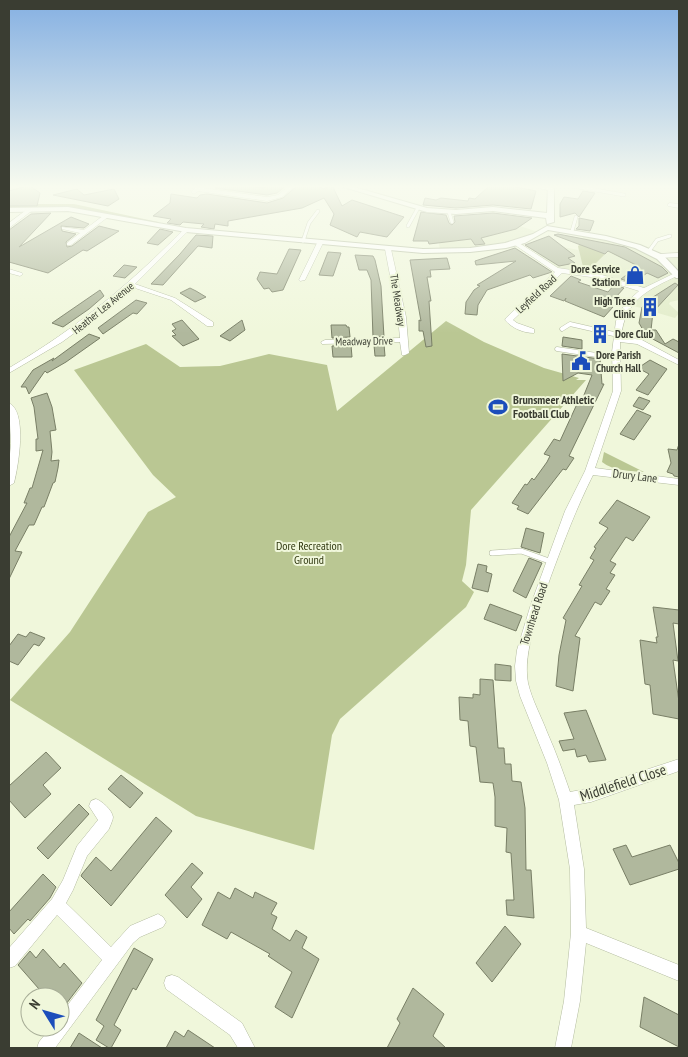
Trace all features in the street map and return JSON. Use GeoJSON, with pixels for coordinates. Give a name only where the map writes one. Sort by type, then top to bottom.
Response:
{"type":"FeatureCollection","features":[{"type":"Feature","properties":{"kind":"street"},"geometry":{"type":"LineString","coordinates":[[69,244],[81,234]]}},
{"type":"Feature","properties":{"kind":"street","name":"Heather Lea Avenue"},"geometry":{"type":"LineString","coordinates":[[9,371],[74,332],[132,285],[182,234]]}},
{"type":"Feature","properties":{"kind":"street"},"geometry":{"type":"LineString","coordinates":[[232,234],[388,249],[455,251],[485,248],[514,242],[537,234]]}},
{"type":"Feature","properties":{"kind":"street"},"geometry":{"type":"LineString","coordinates":[[585,234],[649,251],[659,256],[678,275]]}},
{"type":"Feature","properties":{"kind":"street"},"geometry":{"type":"LineString","coordinates":[[514,242],[554,269],[599,276],[643,290]]}},
{"type":"Feature","properties":{"kind":"street"},"geometry":{"type":"LineString","coordinates":[[302,280],[320,243]]}},
{"type":"Feature","properties":{"kind":"street","name":"The Meadway"},"geometry":{"type":"LineString","coordinates":[[388,249],[398,290],[405,352]]}},
{"type":"Feature","properties":{"kind":"street"},"geometry":{"type":"LineString","coordinates":[[659,256],[679,255]]}},
{"type":"Feature","properties":{"kind":"street"},"geometry":{"type":"LineString","coordinates":[[9,271],[20,274]]}},
{"type":"Feature","properties":{"kind":"street","name":"Leyfield Road"},"geometry":{"type":"LineString","coordinates":[[531,331],[514,325],[509,320],[560,271]]}},
{"type":"Feature","properties":{"kind":"street","name":"Townhead Road"},"geometry":{"type":"LineString","coordinates":[[563,1048],[572,1001],[579,933],[577,869],[566,800],[554,763],[526,696],[521,666],[527,632],[570,511],[590,471],[617,391],[616,358],[624,307],[643,290],[678,275]]}},
{"type":"Feature","properties":{"kind":"street"},"geometry":{"type":"LineString","coordinates":[[132,285],[172,300],[210,324]]}},
{"type":"Feature","properties":{"kind":"street"},"geometry":{"type":"LineString","coordinates":[[618,337],[639,342],[679,363]]}},
{"type":"Feature","properties":{"kind":"street","name":"Meadway Drive"},"geometry":{"type":"LineString","coordinates":[[325,342],[403,340]]}},
{"type":"Feature","properties":{"kind":"street"},"geometry":{"type":"LineString","coordinates":[[9,406],[16,432],[15,457],[9,483]]}},
{"type":"Feature","properties":{"kind":"street","name":"Drury Lane"},"geometry":{"type":"LineString","coordinates":[[590,471],[679,482]]}},
{"type":"Feature","properties":{"kind":"street","name":"Middlefield Close"},"geometry":{"type":"LineString","coordinates":[[566,800],[608,790],[679,765]]}},
{"type":"Feature","properties":{"kind":"street"},"geometry":{"type":"LineString","coordinates":[[9,960],[57,904],[68,886],[82,851],[104,824],[106,816],[96,806]]}},
{"type":"Feature","properties":{"kind":"street"},"geometry":{"type":"LineString","coordinates":[[57,904],[111,958]]}},
{"type":"Feature","properties":{"kind":"street"},"geometry":{"type":"LineString","coordinates":[[46,1048],[111,958],[136,931],[158,922]]}},
{"type":"Feature","properties":{"kind":"street"},"geometry":{"type":"LineString","coordinates":[[579,933],[679,973]]}},
{"type":"Feature","properties":{"kind":"street"},"geometry":{"type":"LineString","coordinates":[[172,983],[236,1029],[247,1048]]}},
{"type":"Feature","properties":{"kind":"lane"},"geometry":{"type":"LineString","coordinates":[[303,241],[305,234]]}},
{"type":"Feature","properties":{"kind":"lane"},"geometry":{"type":"LineString","coordinates":[[649,251],[658,237],[670,236]]}},
{"type":"Feature","properties":{"kind":"lane"},"geometry":{"type":"LineString","coordinates":[[562,329],[570,324],[618,337]]}},
{"type":"Feature","properties":{"kind":"lane"},"geometry":{"type":"LineString","coordinates":[[557,349],[616,358]]}},
{"type":"Feature","properties":{"kind":"lane"},"geometry":{"type":"LineString","coordinates":[[492,552],[521,551],[552,562]]}},
{"type":"Feature","properties":{"kind":"shaded area"},"geometry":{"type":"Polygon","coordinates":[[[454,234],[537,234],[506,244],[440,251],[438,237],[454,234]]]}},
{"type":"Feature","properties":{"kind":"shaded area"},"geometry":{"type":"Polygon","coordinates":[[[584,235],[623,243],[659,256],[679,255],[679,300],[669,304],[679,313],[675,318],[627,304],[643,290],[599,276],[558,271],[533,255],[558,246],[578,250],[584,235]]]}},
{"type":"Feature","properties":{"kind":"green space"},"geometry":{"type":"Polygon","coordinates":[[[581,244],[605,254],[593,266],[593,271],[584,271],[578,246],[581,244]]]}},
{"type":"Feature","properties":{"kind":"green space","name":"Dore Recreation Ground"},"geometry":{"type":"Polygon","coordinates":[[[446,321],[484,342],[544,368],[579,378],[576,380],[586,380],[471,510],[466,565],[462,581],[474,592],[466,607],[340,719],[332,735],[314,850],[196,816],[10,700],[70,632],[148,512],[176,497],[153,475],[74,370],[146,344],[180,367],[220,366],[269,354],[327,365],[337,411],[446,321]]]}},
{"type":"Feature","properties":{"kind":"green space"},"geometry":{"type":"Polygon","coordinates":[[[604,452],[644,472],[622,470],[606,465],[602,462],[604,452]]]}},
{"type":"Feature","properties":{"kind":"building"},"geometry":{"type":"Polygon","coordinates":[[[9,234],[31,234],[19,247],[41,234],[76,234],[66,242],[67,247],[72,246],[88,234],[114,234],[87,251],[83,250],[48,273],[9,262],[9,234]]]}},
{"type":"Feature","properties":{"kind":"building"},"geometry":{"type":"Polygon","coordinates":[[[155,234],[170,234],[158,245],[147,243],[155,234]]]}},
{"type":"Feature","properties":{"kind":"building"},"geometry":{"type":"Polygon","coordinates":[[[373,234],[389,234],[387,237],[373,234]]]}},
{"type":"Feature","properties":{"kind":"building"},"geometry":{"type":"Polygon","coordinates":[[[415,234],[495,234],[481,238],[485,244],[475,245],[471,239],[429,244],[428,241],[413,241],[415,234]]]}},
{"type":"Feature","properties":{"kind":"building"},"geometry":{"type":"Polygon","coordinates":[[[560,234],[625,247],[662,267],[668,273],[658,278],[647,273],[630,282],[621,279],[638,266],[608,251],[605,254],[554,235],[560,234]]]}},
{"type":"Feature","properties":{"kind":"building"},"geometry":{"type":"Polygon","coordinates":[[[196,235],[213,236],[212,248],[198,246],[163,285],[151,284],[180,254],[196,235]]]}},
{"type":"Feature","properties":{"kind":"building"},"geometry":{"type":"Polygon","coordinates":[[[549,236],[575,256],[568,258],[575,263],[559,266],[525,245],[549,236]]]}},
{"type":"Feature","properties":{"kind":"building"},"geometry":{"type":"Polygon","coordinates":[[[515,248],[552,272],[533,278],[530,275],[487,290],[478,305],[477,315],[465,314],[466,302],[474,290],[480,286],[477,285],[516,261],[476,265],[475,261],[515,248]]]}},
{"type":"Feature","properties":{"kind":"building"},"geometry":{"type":"Polygon","coordinates":[[[289,249],[301,250],[283,290],[272,292],[269,288],[264,289],[257,279],[260,272],[277,274],[289,249]]]}},
{"type":"Feature","properties":{"kind":"building"},"geometry":{"type":"Polygon","coordinates":[[[328,252],[341,253],[333,276],[319,275],[328,252]]]}},
{"type":"Feature","properties":{"kind":"building"},"geometry":{"type":"Polygon","coordinates":[[[355,255],[373,256],[375,260],[381,286],[384,337],[373,337],[371,280],[367,270],[359,270],[355,255]]]}},
{"type":"Feature","properties":{"kind":"building"},"geometry":{"type":"Polygon","coordinates":[[[447,258],[450,269],[430,270],[431,277],[427,277],[431,301],[429,301],[432,346],[426,347],[423,331],[419,331],[419,320],[421,321],[410,260],[447,258]]]}},
{"type":"Feature","properties":{"kind":"building"},"geometry":{"type":"Polygon","coordinates":[[[124,265],[137,267],[125,278],[113,276],[124,265]]]}},
{"type":"Feature","properties":{"kind":"building"},"geometry":{"type":"Polygon","coordinates":[[[571,276],[581,280],[578,282],[608,292],[614,285],[624,288],[608,306],[613,307],[604,317],[565,301],[566,298],[564,301],[550,296],[571,276]]]}},
{"type":"Feature","properties":{"kind":"building"},"geometry":{"type":"Polygon","coordinates":[[[675,283],[678,285],[653,312],[651,330],[656,330],[665,344],[673,339],[679,342],[679,353],[649,337],[649,339],[636,330],[643,330],[639,323],[642,307],[650,299],[675,283]]]}},
{"type":"Feature","properties":{"kind":"building"},"geometry":{"type":"Polygon","coordinates":[[[190,288],[206,297],[195,302],[180,293],[190,288]]]}},
{"type":"Feature","properties":{"kind":"building"},"geometry":{"type":"Polygon","coordinates":[[[100,290],[104,296],[63,327],[52,323],[100,290]]]}},
{"type":"Feature","properties":{"kind":"building"},"geometry":{"type":"Polygon","coordinates":[[[136,300],[147,303],[137,314],[133,313],[103,334],[98,328],[136,300]]]}},
{"type":"Feature","properties":{"kind":"building"},"geometry":{"type":"Polygon","coordinates":[[[182,320],[199,339],[183,346],[172,336],[176,335],[172,331],[176,329],[172,324],[182,320]]]}},
{"type":"Feature","properties":{"kind":"building"},"geometry":{"type":"Polygon","coordinates":[[[242,320],[245,330],[230,341],[220,336],[242,320]]]}},
{"type":"Feature","properties":{"kind":"building"},"geometry":{"type":"Polygon","coordinates":[[[331,325],[346,325],[349,327],[350,337],[332,338],[331,325]]]}},
{"type":"Feature","properties":{"kind":"building"},"geometry":{"type":"Polygon","coordinates":[[[89,334],[100,338],[66,362],[47,373],[45,371],[29,394],[26,387],[21,387],[33,370],[54,358],[52,361],[89,334]]]}},
{"type":"Feature","properties":{"kind":"building"},"geometry":{"type":"Polygon","coordinates":[[[563,337],[582,340],[582,349],[562,346],[563,337]]]}},
{"type":"Feature","properties":{"kind":"building"},"geometry":{"type":"Polygon","coordinates":[[[384,344],[385,356],[375,356],[374,345],[384,344]]]}},
{"type":"Feature","properties":{"kind":"building"},"geometry":{"type":"Polygon","coordinates":[[[351,345],[352,357],[333,357],[332,346],[351,345]]]}},
{"type":"Feature","properties":{"kind":"building"},"geometry":{"type":"Polygon","coordinates":[[[562,354],[600,359],[602,384],[604,384],[569,456],[574,458],[566,470],[563,469],[528,514],[517,509],[519,506],[512,503],[525,484],[527,485],[532,478],[534,480],[547,462],[550,456],[544,454],[554,439],[560,441],[577,404],[580,405],[592,375],[578,373],[563,381],[562,354]]]}},
{"type":"Feature","properties":{"kind":"building"},"geometry":{"type":"Polygon","coordinates":[[[650,360],[667,369],[648,395],[636,390],[649,374],[638,368],[650,360]]]}},
{"type":"Feature","properties":{"kind":"building"},"geometry":{"type":"Polygon","coordinates":[[[47,393],[52,407],[56,430],[50,431],[51,461],[59,460],[58,468],[55,482],[44,507],[42,507],[34,525],[29,525],[15,551],[22,552],[9,579],[9,537],[27,503],[24,503],[30,488],[32,488],[43,450],[36,451],[36,439],[38,439],[31,398],[47,393]]]}},
{"type":"Feature","properties":{"kind":"building"},"geometry":{"type":"Polygon","coordinates":[[[639,397],[650,401],[643,410],[633,406],[639,397]]]}},
{"type":"Feature","properties":{"kind":"building"},"geometry":{"type":"Polygon","coordinates":[[[637,410],[651,416],[634,440],[620,434],[637,410]]]}},
{"type":"Feature","properties":{"kind":"building"},"geometry":{"type":"Polygon","coordinates":[[[679,444],[679,477],[667,472],[671,463],[668,449],[677,450],[679,444]]]}},
{"type":"Feature","properties":{"kind":"building"},"geometry":{"type":"Polygon","coordinates":[[[617,500],[650,517],[633,541],[626,537],[610,561],[616,564],[610,573],[615,575],[606,589],[610,591],[601,605],[595,602],[575,636],[580,638],[573,691],[556,686],[559,655],[566,620],[563,618],[582,586],[579,585],[594,560],[590,558],[596,548],[594,547],[608,528],[599,523],[617,500]]]}},
{"type":"Feature","properties":{"kind":"building"},"geometry":{"type":"Polygon","coordinates":[[[526,528],[544,533],[540,553],[521,547],[526,528]]]}},
{"type":"Feature","properties":{"kind":"building"},"geometry":{"type":"Polygon","coordinates":[[[529,558],[542,563],[526,598],[513,591],[529,558]]]}},
{"type":"Feature","properties":{"kind":"building"},"geometry":{"type":"Polygon","coordinates":[[[478,564],[487,566],[486,572],[492,574],[488,592],[472,588],[478,564]]]}},
{"type":"Feature","properties":{"kind":"building"},"geometry":{"type":"Polygon","coordinates":[[[490,604],[522,616],[516,631],[484,619],[490,604]]]}},
{"type":"Feature","properties":{"kind":"building"},"geometry":{"type":"Polygon","coordinates":[[[653,607],[679,610],[679,624],[673,623],[678,661],[673,660],[679,702],[679,719],[653,714],[650,685],[645,684],[640,640],[657,643],[656,637],[658,637],[653,607]]]}},
{"type":"Feature","properties":{"kind":"building"},"geometry":{"type":"Polygon","coordinates":[[[30,632],[45,638],[39,646],[34,644],[18,665],[9,661],[9,646],[18,634],[26,637],[30,632]]]}},
{"type":"Feature","properties":{"kind":"building"},"geometry":{"type":"Polygon","coordinates":[[[495,664],[511,666],[511,681],[495,680],[495,664]]]}},
{"type":"Feature","properties":{"kind":"building"},"geometry":{"type":"Polygon","coordinates":[[[480,679],[493,680],[498,748],[504,748],[505,764],[511,764],[512,781],[521,782],[525,808],[526,870],[531,870],[534,918],[507,915],[506,900],[514,900],[511,853],[506,852],[507,828],[495,826],[493,783],[480,782],[476,747],[470,746],[468,721],[460,720],[459,697],[473,698],[473,694],[480,695],[480,679]]]}},
{"type":"Feature","properties":{"kind":"building"},"geometry":{"type":"Polygon","coordinates":[[[586,710],[606,760],[589,762],[586,755],[577,757],[575,749],[563,751],[559,741],[574,739],[564,713],[586,710]]]}},
{"type":"Feature","properties":{"kind":"building"},"geometry":{"type":"Polygon","coordinates":[[[46,752],[61,768],[43,785],[51,794],[25,818],[9,800],[9,786],[46,752]]]}},
{"type":"Feature","properties":{"kind":"building"},"geometry":{"type":"Polygon","coordinates":[[[121,775],[143,793],[130,808],[108,789],[121,775]]]}},
{"type":"Feature","properties":{"kind":"building"},"geometry":{"type":"Polygon","coordinates":[[[79,804],[89,814],[48,859],[37,848],[79,804]]]}},
{"type":"Feature","properties":{"kind":"building"},"geometry":{"type":"Polygon","coordinates":[[[156,817],[172,831],[111,906],[81,876],[82,874],[96,857],[111,871],[156,817]]]}},
{"type":"Feature","properties":{"kind":"building"},"geometry":{"type":"Polygon","coordinates":[[[626,845],[632,857],[670,845],[679,863],[679,869],[630,885],[613,849],[626,845]]]}},
{"type":"Feature","properties":{"kind":"building"},"geometry":{"type":"Polygon","coordinates":[[[192,863],[203,873],[191,887],[202,899],[187,918],[165,895],[192,863]]]}},
{"type":"Feature","properties":{"kind":"building"},"geometry":{"type":"Polygon","coordinates":[[[43,874],[56,887],[50,898],[30,921],[28,919],[14,934],[9,928],[9,912],[43,874]]]}},
{"type":"Feature","properties":{"kind":"building"},"geometry":{"type":"Polygon","coordinates":[[[235,888],[253,898],[255,892],[277,903],[271,914],[277,917],[272,929],[290,941],[296,930],[307,937],[302,948],[319,959],[292,1018],[275,1007],[292,972],[268,956],[270,954],[231,932],[227,939],[202,925],[218,892],[230,899],[235,888]]]}},
{"type":"Feature","properties":{"kind":"building"},"geometry":{"type":"Polygon","coordinates":[[[505,926],[521,944],[492,982],[476,963],[505,926]]]}},
{"type":"Feature","properties":{"kind":"building"},"geometry":{"type":"Polygon","coordinates":[[[134,948],[153,959],[136,990],[133,988],[114,1025],[121,1030],[111,1048],[109,1048],[96,1040],[104,1026],[96,1020],[134,948]]]}},
{"type":"Feature","properties":{"kind":"building"},"geometry":{"type":"Polygon","coordinates":[[[43,949],[60,968],[64,963],[82,983],[70,999],[70,987],[37,987],[18,965],[30,951],[36,958],[43,949]]]}},
{"type":"Feature","properties":{"kind":"building"},"geometry":{"type":"Polygon","coordinates":[[[413,988],[444,1014],[433,1036],[446,1048],[387,1048],[400,1023],[397,1019],[413,988]]]}},
{"type":"Feature","properties":{"kind":"building"},"geometry":{"type":"Polygon","coordinates":[[[644,997],[679,1015],[679,1047],[640,1027],[644,997]]]}},
{"type":"Feature","properties":{"kind":"building"},"geometry":{"type":"Polygon","coordinates":[[[188,1030],[215,1048],[166,1048],[175,1031],[184,1037],[188,1030]]]}},
{"type":"Feature","properties":{"kind":"building"},"geometry":{"type":"Polygon","coordinates":[[[79,1033],[102,1048],[70,1048],[79,1033]]]}},
{"type":"Feature","properties":{"kind":"place","name":"Dore Service Station"},"geometry":{"type":"Point","coordinates":[635,275]}},
{"type":"Feature","properties":{"kind":"place","name":"High Trees Clinic"},"geometry":{"type":"Point","coordinates":[650,307]}},
{"type":"Feature","properties":{"kind":"place","name":"Dore Club"},"geometry":{"type":"Point","coordinates":[600,334]}},
{"type":"Feature","properties":{"kind":"place","name":"Dore Parish Church Hall"},"geometry":{"type":"Point","coordinates":[581,361]}},
{"type":"Feature","properties":{"kind":"place","name":"Brunsmeer Athletic Football Club"},"geometry":{"type":"Point","coordinates":[498,407]}}]}
